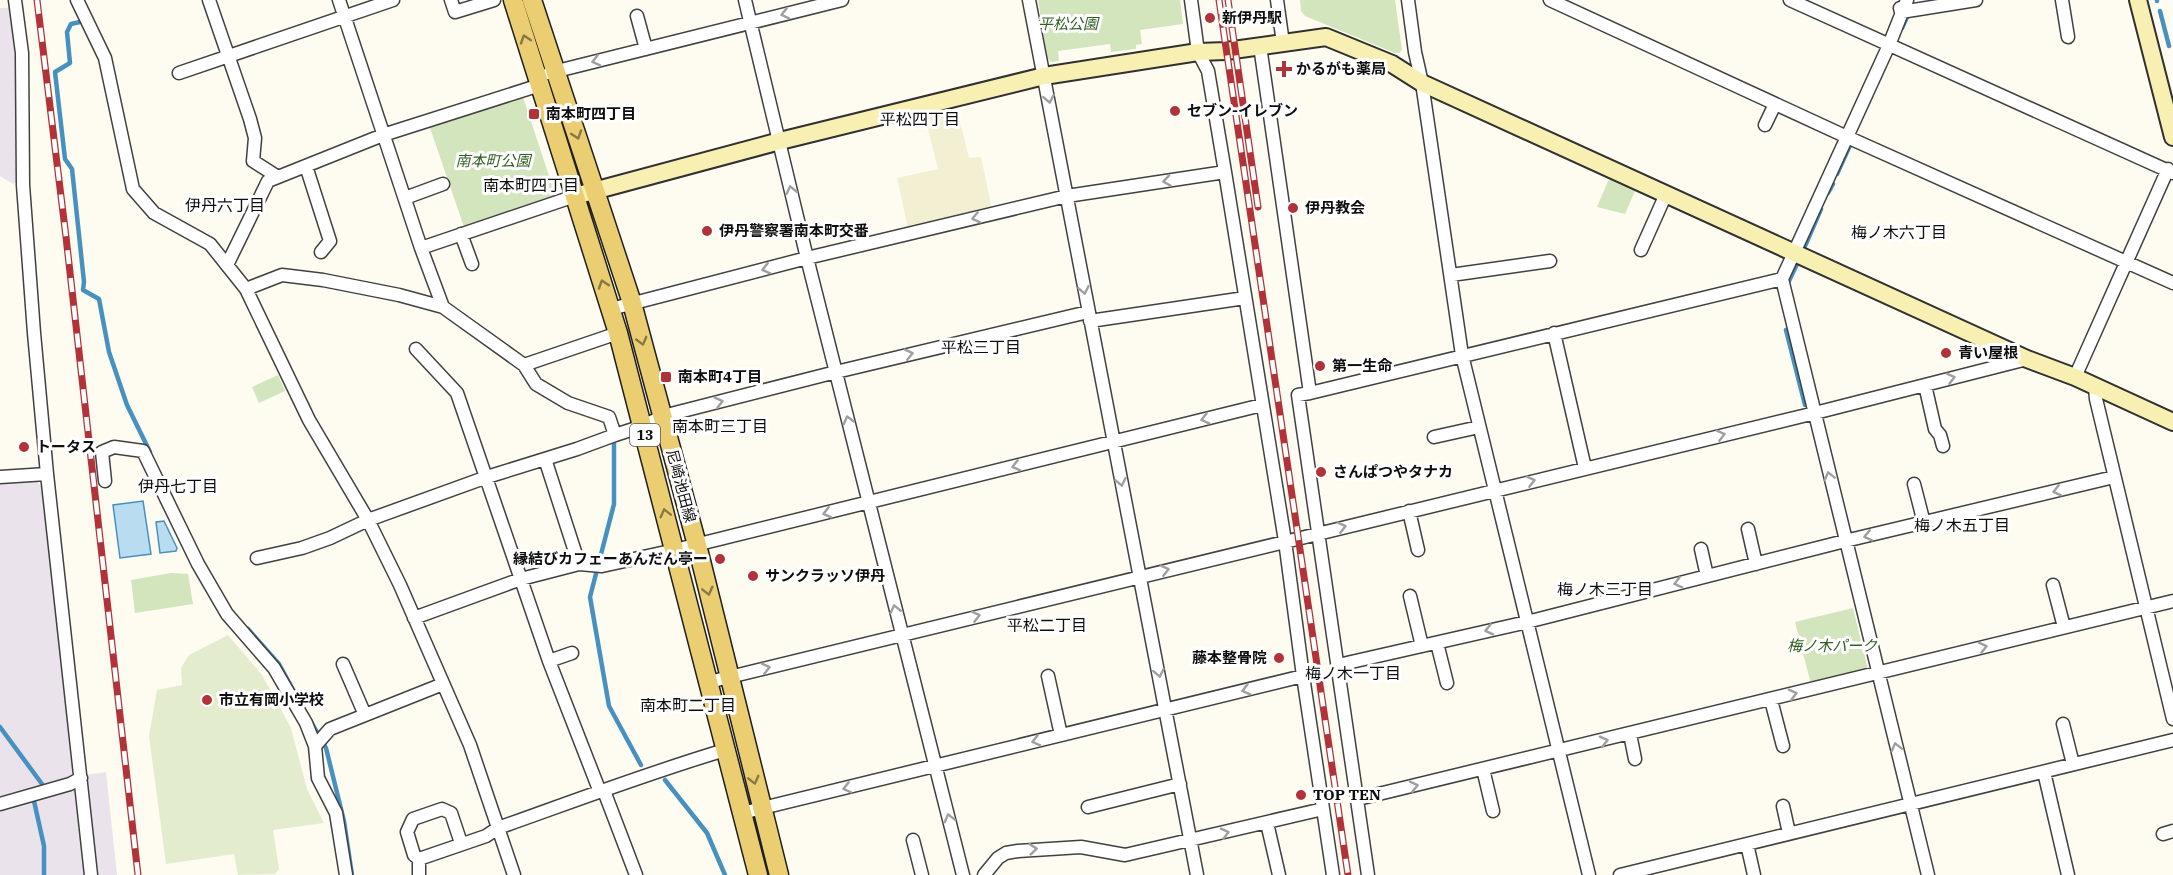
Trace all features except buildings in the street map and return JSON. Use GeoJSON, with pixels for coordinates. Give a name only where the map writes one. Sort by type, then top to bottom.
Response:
{"type":"FeatureCollection","features":[{"type":"Feature","properties":{"kind":"main road","name":"尼崎池田線"},"geometry":{"type":"LineString","coordinates":[[513,0],[618,333],[758,875]]}},
{"type":"Feature","properties":{"kind":"main road","name":"尼崎池田線"},"geometry":{"type":"LineString","coordinates":[[532,0],[632,303],[697,545],[779,875]]}},
{"type":"Feature","properties":{"kind":"street"},"geometry":{"type":"LineString","coordinates":[[15,0],[22,53],[23,185],[47,474],[91,875]]}},
{"type":"Feature","properties":{"kind":"street"},"geometry":{"type":"LineString","coordinates":[[77,0],[105,58],[133,189],[154,213],[210,244],[246,289],[309,420],[368,520],[414,618],[470,746],[514,875]]}},
{"type":"Feature","properties":{"kind":"street"},"geometry":{"type":"LineString","coordinates":[[209,0],[255,138],[253,161],[278,177]]}},
{"type":"Feature","properties":{"kind":"street"},"geometry":{"type":"LineString","coordinates":[[339,0],[383,135],[444,308]]}},
{"type":"Feature","properties":{"kind":"street"},"geometry":{"type":"LineString","coordinates":[[179,73],[393,0]]}},
{"type":"Feature","properties":{"kind":"street"},"geometry":{"type":"LineString","coordinates":[[451,0],[455,12],[494,0]]}},
{"type":"Feature","properties":{"kind":"street"},"geometry":{"type":"LineString","coordinates":[[745,0],[807,258],[963,875]]}},
{"type":"Feature","properties":{"kind":"street"},"geometry":{"type":"LineString","coordinates":[[1029,0],[1197,875]]}},
{"type":"Feature","properties":{"kind":"street"},"geometry":{"type":"LineString","coordinates":[[1191,0],[1198,52],[1208,71],[1285,541],[1333,875]]}},
{"type":"Feature","properties":{"kind":"street"},"geometry":{"type":"LineString","coordinates":[[1277,0],[1283,43]]}},
{"type":"Feature","properties":{"kind":"street"},"geometry":{"type":"LineString","coordinates":[[1408,0],[1462,356],[1589,875]]}},
{"type":"Feature","properties":{"kind":"street"},"geometry":{"type":"LineString","coordinates":[[1551,0],[1774,104],[2173,283]]}},
{"type":"Feature","properties":{"kind":"street"},"geometry":{"type":"LineString","coordinates":[[1790,0],[2170,171],[2075,377]]}},
{"type":"Feature","properties":{"kind":"street"},"geometry":{"type":"LineString","coordinates":[[1907,0],[1900,6],[1889,45],[1782,279],[1928,875]]}},
{"type":"Feature","properties":{"kind":"street"},"geometry":{"type":"LineString","coordinates":[[1900,6],[1976,0]]}},
{"type":"Feature","properties":{"kind":"street"},"geometry":{"type":"LineString","coordinates":[[2062,0],[2068,37]]}},
{"type":"Feature","properties":{"kind":"street"},"geometry":{"type":"LineString","coordinates":[[2138,0],[2173,137]]}},
{"type":"Feature","properties":{"kind":"street"},"geometry":{"type":"LineString","coordinates":[[227,265],[268,181],[383,135],[539,81],[556,71],[837,1]]}},
{"type":"Feature","properties":{"kind":"street"},"geometry":{"type":"LineString","coordinates":[[637,16],[646,49]]}},
{"type":"Feature","properties":{"kind":"street"},"geometry":{"type":"LineString","coordinates":[[422,248],[595,190],[780,141],[1044,76],[1198,52],[1326,37],[1392,64],[1422,83],[2027,359],[2075,377],[2173,422]]}},
{"type":"Feature","properties":{"kind":"street"},"geometry":{"type":"LineString","coordinates":[[1260,46],[1310,393]]}},
{"type":"Feature","properties":{"kind":"street"},"geometry":{"type":"LineString","coordinates":[[1766,125],[1774,104]]}},
{"type":"Feature","properties":{"kind":"street"},"geometry":{"type":"LineString","coordinates":[[306,166],[330,241],[321,252]]}},
{"type":"Feature","properties":{"kind":"street"},"geometry":{"type":"LineString","coordinates":[[611,309],[807,258],[1067,196],[1225,172]]}},
{"type":"Feature","properties":{"kind":"street"},"geometry":{"type":"LineString","coordinates":[[405,198],[443,184]]}},
{"type":"Feature","properties":{"kind":"street"},"geometry":{"type":"LineString","coordinates":[[1641,250],[1666,194]]}},
{"type":"Feature","properties":{"kind":"street"},"geometry":{"type":"LineString","coordinates":[[461,234],[471,264]]}},
{"type":"Feature","properties":{"kind":"street"},"geometry":{"type":"LineString","coordinates":[[1451,275],[1542,259]]}},
{"type":"Feature","properties":{"kind":"street"},"geometry":{"type":"LineString","coordinates":[[246,289],[282,276],[323,280],[399,295],[444,308],[524,365],[536,384],[568,403],[609,417],[615,435]]}},
{"type":"Feature","properties":{"kind":"street"},"geometry":{"type":"LineString","coordinates":[[1368,875],[1298,395],[1782,279]]}},
{"type":"Feature","properties":{"kind":"street"},"geometry":{"type":"LineString","coordinates":[[257,558],[302,548],[368,520],[487,477],[643,426],[663,416],[836,372],[1089,316],[1245,298]]}},
{"type":"Feature","properties":{"kind":"street"},"geometry":{"type":"LineString","coordinates":[[524,365],[618,333]]}},
{"type":"Feature","properties":{"kind":"street"},"geometry":{"type":"LineString","coordinates":[[1554,333],[1585,468]]}},
{"type":"Feature","properties":{"kind":"street"},"geometry":{"type":"LineString","coordinates":[[416,349],[457,393],[549,661],[636,875]]}},
{"type":"Feature","properties":{"kind":"street"},"geometry":{"type":"LineString","coordinates":[[710,682],[1815,413],[2027,359]]}},
{"type":"Feature","properties":{"kind":"street"},"geometry":{"type":"LineString","coordinates":[[1925,385],[1935,429],[1944,438]]}},
{"type":"Feature","properties":{"kind":"street"},"geometry":{"type":"LineString","coordinates":[[2095,387],[2114,477],[2173,719]]}},
{"type":"Feature","properties":{"kind":"street"},"geometry":{"type":"LineString","coordinates":[[414,618],[521,579],[579,564],[602,566],[697,545],[1262,405]]}},
{"type":"Feature","properties":{"kind":"street"},"geometry":{"type":"LineString","coordinates":[[1434,437],[1479,427]]}},
{"type":"Feature","properties":{"kind":"street"},"geometry":{"type":"LineString","coordinates":[[105,481],[102,452],[114,447],[143,451],[198,564],[227,614],[274,668],[306,723],[316,744],[318,778],[336,813],[346,875]]}},
{"type":"Feature","properties":{"kind":"street"},"geometry":{"type":"LineString","coordinates":[[545,459],[579,564]]}},
{"type":"Feature","properties":{"kind":"street"},"geometry":{"type":"LineString","coordinates":[[0,477],[47,474]]}},
{"type":"Feature","properties":{"kind":"street"},"geometry":{"type":"LineString","coordinates":[[1338,665],[1527,622],[2114,477]]}},
{"type":"Feature","properties":{"kind":"street"},"geometry":{"type":"LineString","coordinates":[[1914,484],[1923,523]]}},
{"type":"Feature","properties":{"kind":"street"},"geometry":{"type":"LineString","coordinates":[[1409,511],[1418,550]]}},
{"type":"Feature","properties":{"kind":"street"},"geometry":{"type":"LineString","coordinates":[[1748,529],[1756,564]]}},
{"type":"Feature","properties":{"kind":"street"},"geometry":{"type":"LineString","coordinates":[[1701,549],[1707,576]]}},
{"type":"Feature","properties":{"kind":"street"},"geometry":{"type":"LineString","coordinates":[[2053,585],[2064,627]]}},
{"type":"Feature","properties":{"kind":"street"},"geometry":{"type":"LineString","coordinates":[[1410,596],[1422,646]]}},
{"type":"Feature","properties":{"kind":"street"},"geometry":{"type":"LineString","coordinates":[[1358,799],[2173,601]]}},
{"type":"Feature","properties":{"kind":"street"},"geometry":{"type":"LineString","coordinates":[[1437,643],[1447,683]]}},
{"type":"Feature","properties":{"kind":"street"},"geometry":{"type":"LineString","coordinates":[[549,661],[573,653]]}},
{"type":"Feature","properties":{"kind":"street"},"geometry":{"type":"LineString","coordinates":[[343,664],[365,715]]}},
{"type":"Feature","properties":{"kind":"street"},"geometry":{"type":"LineString","coordinates":[[1048,676],[1060,735]]}},
{"type":"Feature","properties":{"kind":"street"},"geometry":{"type":"LineString","coordinates":[[742,813],[1303,676]]}},
{"type":"Feature","properties":{"kind":"street"},"geometry":{"type":"LineString","coordinates":[[316,744],[325,732],[443,684]]}},
{"type":"Feature","properties":{"kind":"street"},"geometry":{"type":"LineString","coordinates":[[1771,700],[1783,746]]}},
{"type":"Feature","properties":{"kind":"street"},"geometry":{"type":"LineString","coordinates":[[2062,724],[2073,764]]}},
{"type":"Feature","properties":{"kind":"street"},"geometry":{"type":"LineString","coordinates":[[1630,734],[1635,759]]}},
{"type":"Feature","properties":{"kind":"street"},"geometry":{"type":"LineString","coordinates":[[1620,875],[2173,740]]}},
{"type":"Feature","properties":{"kind":"street"},"geometry":{"type":"LineString","coordinates":[[419,859],[486,836],[498,828],[652,772],[724,750]]}},
{"type":"Feature","properties":{"kind":"street"},"geometry":{"type":"LineString","coordinates":[[1483,769],[1493,811]]}},
{"type":"Feature","properties":{"kind":"street"},"geometry":{"type":"LineString","coordinates":[[2044,771],[2068,875]]}},
{"type":"Feature","properties":{"kind":"street"},"geometry":{"type":"LineString","coordinates":[[0,804],[70,784],[81,778]]}},
{"type":"Feature","properties":{"kind":"street"},"geometry":{"type":"LineString","coordinates":[[1088,807],[1180,784]]}},
{"type":"Feature","properties":{"kind":"street"},"geometry":{"type":"LineString","coordinates":[[1783,806],[1789,833]]}},
{"type":"Feature","properties":{"kind":"street"},"geometry":{"type":"LineString","coordinates":[[419,859],[414,855],[406,832],[413,819],[442,809],[451,813],[461,843]]}},
{"type":"Feature","properties":{"kind":"street"},"geometry":{"type":"LineString","coordinates":[[984,875],[998,858],[1018,850],[1081,847],[1125,855],[1191,842],[1323,809]]}},
{"type":"Feature","properties":{"kind":"street"},"geometry":{"type":"LineString","coordinates":[[1267,823],[1279,875]]}},
{"type":"Feature","properties":{"kind":"street"},"geometry":{"type":"LineString","coordinates":[[913,840],[922,875]]}},
{"type":"Feature","properties":{"kind":"street"},"geometry":{"type":"LineString","coordinates":[[1747,844],[1754,875]]}},
{"type":"Feature","properties":{"kind":"street"},"geometry":{"type":"LineString","coordinates":[[419,859],[419,875]]}},
{"type":"Feature","properties":{"kind":"shaded area"},"geometry":{"type":"Polygon","coordinates":[[[0,8],[9,8],[17,74],[18,180],[13,184],[0,176],[0,8]]]}},
{"type":"Feature","properties":{"kind":"shaded area"},"geometry":{"type":"Polygon","coordinates":[[[956,106],[969,158],[981,157],[992,209],[908,228],[897,178],[938,169],[924,113],[956,106]]]}},
{"type":"Feature","properties":{"kind":"shaded area"},"geometry":{"type":"Polygon","coordinates":[[[35,481],[41,486],[74,772],[65,780],[0,798],[0,483],[35,481]]]}},
{"type":"Feature","properties":{"kind":"shaded area"},"geometry":{"type":"Polygon","coordinates":[[[106,772],[117,875],[96,875],[85,775],[106,772]]]}},
{"type":"Feature","properties":{"kind":"shaded area"},"geometry":{"type":"Polygon","coordinates":[[[75,790],[84,875],[0,875],[0,812],[75,790]]]}},
{"type":"Feature","properties":{"kind":"green space","name":"平松公園"},"geometry":{"type":"Polygon","coordinates":[[[1038,0],[1180,0],[1183,24],[1140,30],[1142,44],[1136,45],[1136,49],[1111,52],[1110,44],[1058,51],[1059,61],[1051,62],[1047,58],[1038,0]]]}},
{"type":"Feature","properties":{"kind":"green space"},"geometry":{"type":"Polygon","coordinates":[[[1300,0],[1395,0],[1402,50],[1395,53],[1305,16],[1301,11],[1300,0]]]}},
{"type":"Feature","properties":{"kind":"green space","name":"南本町公園"},"geometry":{"type":"Polygon","coordinates":[[[522,94],[556,197],[464,227],[429,125],[522,94]]]}},
{"type":"Feature","properties":{"kind":"green space"},"geometry":{"type":"Polygon","coordinates":[[[1609,179],[1635,191],[1625,214],[1597,207],[1609,179]]]}},
{"type":"Feature","properties":{"kind":"green space"},"geometry":{"type":"Polygon","coordinates":[[[278,375],[285,391],[259,403],[252,387],[278,375]]]}},
{"type":"Feature","properties":{"kind":"green space"},"geometry":{"type":"Polygon","coordinates":[[[171,573],[188,574],[193,604],[135,613],[131,580],[171,573]]]}},
{"type":"Feature","properties":{"kind":"green space","name":"梅ノ木パーク"},"geometry":{"type":"Polygon","coordinates":[[[1853,608],[1868,670],[1811,684],[1795,622],[1853,608]]]}},
{"type":"Feature","properties":{"kind":"green space"},"geometry":{"type":"Polygon","coordinates":[[[228,635],[262,675],[291,728],[307,789],[324,823],[273,830],[279,869],[275,874],[238,875],[234,854],[166,864],[149,736],[157,690],[182,685],[181,668],[189,655],[228,635]]]}},
{"type":"Feature","properties":{"kind":"water"},"geometry":{"type":"Polygon","coordinates":[[[143,501],[151,554],[120,558],[113,505],[143,501]]]}},
{"type":"Feature","properties":{"kind":"water"},"geometry":{"type":"Polygon","coordinates":[[[164,521],[177,548],[176,551],[160,553],[156,522],[164,521]]]}},
{"type":"Feature","properties":{"kind":"waterway"},"geometry":{"type":"LineString","coordinates":[[2160,11],[2169,46]]}},
{"type":"Feature","properties":{"kind":"waterway"},"geometry":{"type":"LineString","coordinates":[[1902,28],[1907,17]]}},
{"type":"Feature","properties":{"kind":"waterway"},"geometry":{"type":"LineString","coordinates":[[80,22],[71,24],[67,32],[70,63],[55,72],[65,159],[72,169],[83,290],[99,299],[109,352],[127,405],[150,452]]}},
{"type":"Feature","properties":{"kind":"waterway"},"geometry":{"type":"LineString","coordinates":[[1837,174],[1851,143]]}},
{"type":"Feature","properties":{"kind":"waterway"},"geometry":{"type":"LineString","coordinates":[[1828,193],[1833,184]]}},
{"type":"Feature","properties":{"kind":"waterway"},"geometry":{"type":"LineString","coordinates":[[1805,246],[1821,209]]}},
{"type":"Feature","properties":{"kind":"waterway"},"geometry":{"type":"LineString","coordinates":[[1788,283],[1798,262]]}},
{"type":"Feature","properties":{"kind":"waterway"},"geometry":{"type":"LineString","coordinates":[[1786,330],[1805,405]]}},
{"type":"Feature","properties":{"kind":"waterway"},"geometry":{"type":"LineString","coordinates":[[614,442],[614,504],[590,597],[609,706],[641,765]]}},
{"type":"Feature","properties":{"kind":"waterway"},"geometry":{"type":"LineString","coordinates":[[248,629],[279,664],[297,697]]}},
{"type":"Feature","properties":{"kind":"waterway"},"geometry":{"type":"LineString","coordinates":[[310,720],[326,748],[344,821],[352,875]]}},
{"type":"Feature","properties":{"kind":"waterway"},"geometry":{"type":"LineString","coordinates":[[0,727],[42,784]]}},
{"type":"Feature","properties":{"kind":"waterway"},"geometry":{"type":"LineString","coordinates":[[665,780],[707,833],[725,875]]}},
{"type":"Feature","properties":{"kind":"waterway"},"geometry":{"type":"LineString","coordinates":[[34,801],[44,846],[44,875]]}},
{"type":"Feature","properties":{"kind":"railway"},"geometry":{"type":"LineString","coordinates":[[37,0],[138,875]]}},
{"type":"Feature","properties":{"kind":"railway"},"geometry":{"type":"LineString","coordinates":[[1219,0],[1348,875]]}},
{"type":"Feature","properties":{"kind":"railway"},"geometry":{"type":"LineString","coordinates":[[1228,0],[1258,207]]}},
{"type":"Feature","properties":{"kind":"place","name":"新伊丹駅"},"geometry":{"type":"Point","coordinates":[1210,18]}},
{"type":"Feature","properties":{"kind":"place","name":"かるがも薬局"},"geometry":{"type":"Point","coordinates":[1284,69]}},
{"type":"Feature","properties":{"kind":"place","name":"セブン-イレブン"},"geometry":{"type":"Point","coordinates":[1175,111]}},
{"type":"Feature","properties":{"kind":"place","name":"南本町四丁目"},"geometry":{"type":"Point","coordinates":[534,114]}},
{"type":"Feature","properties":{"kind":"place","name":"伊丹教会"},"geometry":{"type":"Point","coordinates":[1293,208]}},
{"type":"Feature","properties":{"kind":"place","name":"伊丹警察署南本町交番"},"geometry":{"type":"Point","coordinates":[707,231]}},
{"type":"Feature","properties":{"kind":"place","name":"青い屋根"},"geometry":{"type":"Point","coordinates":[1946,353]}},
{"type":"Feature","properties":{"kind":"place","name":"第一生命"},"geometry":{"type":"Point","coordinates":[1320,366]}},
{"type":"Feature","properties":{"kind":"place","name":"南本町4丁目"},"geometry":{"type":"Point","coordinates":[666,377]}},
{"type":"Feature","properties":{"kind":"place","name":"トータス"},"geometry":{"type":"Point","coordinates":[24,447]}},
{"type":"Feature","properties":{"kind":"place","name":"さんぱつやタナカ"},"geometry":{"type":"Point","coordinates":[1321,472]}},
{"type":"Feature","properties":{"kind":"place","name":"縁結びカフェーあんだん亭ー"},"geometry":{"type":"Point","coordinates":[720,559]}},
{"type":"Feature","properties":{"kind":"place","name":"サンクラッソ伊丹"},"geometry":{"type":"Point","coordinates":[753,576]}},
{"type":"Feature","properties":{"kind":"place","name":"藤本整骨院"},"geometry":{"type":"Point","coordinates":[1279,658]}},
{"type":"Feature","properties":{"kind":"place","name":"市立有岡小学校"},"geometry":{"type":"Point","coordinates":[207,700]}},
{"type":"Feature","properties":{"kind":"place","name":"TOP TEN"},"geometry":{"type":"Point","coordinates":[1301,795]}},
{"type":"Feature","properties":{"kind":"district","name":"平松四丁目"},"geometry":{"type":"Point","coordinates":[920,119]}},
{"type":"Feature","properties":{"kind":"district","name":"南本町四丁目"},"geometry":{"type":"Point","coordinates":[531,185]}},
{"type":"Feature","properties":{"kind":"district","name":"伊丹六丁目"},"geometry":{"type":"Point","coordinates":[225,205]}},
{"type":"Feature","properties":{"kind":"district","name":"梅ノ木六丁目"},"geometry":{"type":"Point","coordinates":[1899,232]}},
{"type":"Feature","properties":{"kind":"district","name":"平松三丁目"},"geometry":{"type":"Point","coordinates":[981,347]}},
{"type":"Feature","properties":{"kind":"district","name":"南本町三丁目"},"geometry":{"type":"Point","coordinates":[720,426]}},
{"type":"Feature","properties":{"kind":"district","name":"伊丹七丁目"},"geometry":{"type":"Point","coordinates":[178,486]}},
{"type":"Feature","properties":{"kind":"district","name":"梅ノ木五丁目"},"geometry":{"type":"Point","coordinates":[1962,525]}},
{"type":"Feature","properties":{"kind":"district","name":"梅ノ木三丁目"},"geometry":{"type":"Point","coordinates":[1605,589]}},
{"type":"Feature","properties":{"kind":"district","name":"平松二丁目"},"geometry":{"type":"Point","coordinates":[1047,625]}},
{"type":"Feature","properties":{"kind":"district","name":"梅ノ木一丁目"},"geometry":{"type":"Point","coordinates":[1353,673]}},
{"type":"Feature","properties":{"kind":"district","name":"南本町二丁目"},"geometry":{"type":"Point","coordinates":[688,705]}}]}
